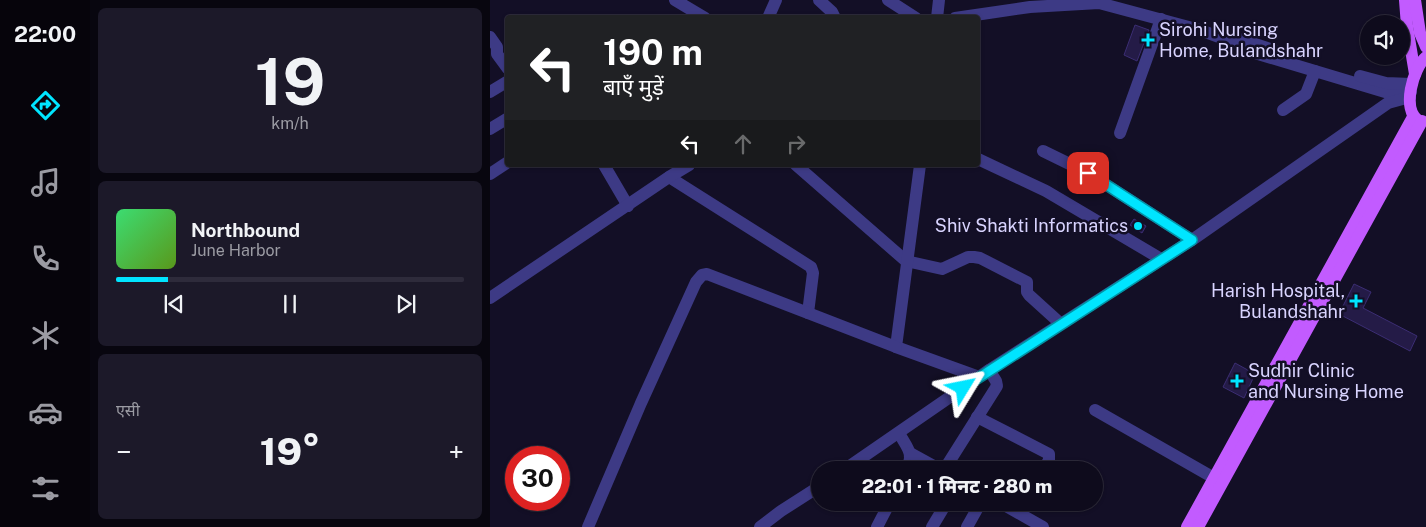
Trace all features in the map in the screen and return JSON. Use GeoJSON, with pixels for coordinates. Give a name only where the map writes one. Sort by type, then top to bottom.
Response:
{"type":"FeatureCollection","features":[{"type":"Feature","properties":{"kind":"main road"},"geometry":{"type":"LineString","coordinates":[[1405,0],[1412,87],[1410,105],[1420,120]]}},
{"type":"Feature","properties":{"kind":"main road"},"geometry":{"type":"LineString","coordinates":[[1416,0],[1420,33],[1426,47]]}},
{"type":"Feature","properties":{"kind":"main road"},"geometry":{"type":"LineString","coordinates":[[1412,87],[1422,60],[1426,57]]}},
{"type":"Feature","properties":{"kind":"main road"},"geometry":{"type":"LineString","coordinates":[[1187,527],[1420,120]]}},
{"type":"Feature","properties":{"kind":"main road"},"geometry":{"type":"LineString","coordinates":[[1198,527],[1420,120]]}},
{"type":"Feature","properties":{"kind":"street"},"geometry":{"type":"LineString","coordinates":[[675,0],[700,15]]}},
{"type":"Feature","properties":{"kind":"street"},"geometry":{"type":"LineString","coordinates":[[769,15],[776,0]]}},
{"type":"Feature","properties":{"kind":"street"},"geometry":{"type":"LineString","coordinates":[[819,0],[834,15]]}},
{"type":"Feature","properties":{"kind":"street"},"geometry":{"type":"LineString","coordinates":[[888,0],[911,15]]}},
{"type":"Feature","properties":{"kind":"street"},"geometry":{"type":"LineString","coordinates":[[937,15],[939,0]]}},
{"type":"Feature","properties":{"kind":"street"},"geometry":{"type":"LineString","coordinates":[[971,15],[1030,4],[1099,2],[1200,30],[1230,41],[1238,48],[1385,92],[1412,87]]}},
{"type":"Feature","properties":{"kind":"street"},"geometry":{"type":"LineString","coordinates":[[1120,133],[1162,19]]}},
{"type":"Feature","properties":{"kind":"street"},"geometry":{"type":"LineString","coordinates":[[490,36],[505,64]]}},
{"type":"Feature","properties":{"kind":"street"},"geometry":{"type":"LineString","coordinates":[[1230,41],[1240,39],[1386,83],[1412,87]]}},
{"type":"Feature","properties":{"kind":"street"},"geometry":{"type":"LineString","coordinates":[[1283,110],[1306,94],[1315,71]]}},
{"type":"Feature","properties":{"kind":"street"},"geometry":{"type":"LineString","coordinates":[[490,92],[505,83]]}},
{"type":"Feature","properties":{"kind":"street"},"geometry":{"type":"LineString","coordinates":[[857,461],[984,374],[1192,240],[1412,87]]}},
{"type":"Feature","properties":{"kind":"street"},"geometry":{"type":"LineString","coordinates":[[490,129],[505,120]]}},
{"type":"Feature","properties":{"kind":"street"},"geometry":{"type":"LineString","coordinates":[[1044,151],[1088,173],[1192,240]]}},
{"type":"Feature","properties":{"kind":"street"},"geometry":{"type":"LineString","coordinates":[[980,161],[1046,191],[1161,260]]}},
{"type":"Feature","properties":{"kind":"street"},"geometry":{"type":"LineString","coordinates":[[490,174],[505,164]]}},
{"type":"Feature","properties":{"kind":"street"},"geometry":{"type":"LineString","coordinates":[[605,167],[628,206]]}},
{"type":"Feature","properties":{"kind":"street"},"geometry":{"type":"LineString","coordinates":[[490,298],[686,167]]}},
{"type":"Feature","properties":{"kind":"street"},"geometry":{"type":"LineString","coordinates":[[798,167],[906,261],[942,270],[968,257],[980,258],[1027,282],[1027,292],[1029,295],[1061,324]]}},
{"type":"Feature","properties":{"kind":"street"},"geometry":{"type":"LineString","coordinates":[[896,347],[920,167]]}},
{"type":"Feature","properties":{"kind":"street"},"geometry":{"type":"LineString","coordinates":[[669,177],[811,267],[813,273],[808,313]]}},
{"type":"Feature","properties":{"kind":"street"},"geometry":{"type":"LineString","coordinates":[[588,527],[698,277],[707,274],[896,347],[984,374],[996,381],[997,386],[948,461]]}},
{"type":"Feature","properties":{"kind":"street"},"geometry":{"type":"LineString","coordinates":[[1096,410],[1214,478]]}},
{"type":"Feature","properties":{"kind":"street"},"geometry":{"type":"LineString","coordinates":[[977,417],[1049,454],[1048,461]]}},
{"type":"Feature","properties":{"kind":"street"},"geometry":{"type":"LineString","coordinates":[[899,433],[910,453],[910,461]]}},
{"type":"Feature","properties":{"kind":"street"},"geometry":{"type":"LineString","coordinates":[[910,453],[925,461]]}},
{"type":"Feature","properties":{"kind":"street"},"geometry":{"type":"LineString","coordinates":[[760,527],[780,511],[811,492]]}},
{"type":"Feature","properties":{"kind":"street"},"geometry":{"type":"LineString","coordinates":[[877,527],[885,511]]}},
{"type":"Feature","properties":{"kind":"street"},"geometry":{"type":"LineString","coordinates":[[932,527],[942,511]]}},
{"type":"Feature","properties":{"kind":"street"},"geometry":{"type":"LineString","coordinates":[[967,527],[977,511]]}},
{"type":"Feature","properties":{"kind":"street"},"geometry":{"type":"LineString","coordinates":[[1012,511],[1024,520],[1043,527]]}},
{"type":"Feature","properties":{"kind":"building"},"geometry":{"type":"Polygon","coordinates":[[[1135,25],[1149,30],[1137,61],[1124,55],[1135,25]]]}},
{"type":"Feature","properties":{"kind":"building","name":"Shiv Shakti Informatics"},"geometry":{"type":"Polygon","coordinates":[[[1134,219],[1146,226],[1142,233],[1130,225],[1134,219]]]}},
{"type":"Feature","properties":{"kind":"building"},"geometry":{"type":"Polygon","coordinates":[[[1354,284],[1371,292],[1363,308],[1417,336],[1410,351],[1339,314],[1354,284]]]}},
{"type":"Feature","properties":{"kind":"building"},"geometry":{"type":"Polygon","coordinates":[[[1235,363],[1255,374],[1244,398],[1223,387],[1235,363]]]}},
{"type":"Feature","properties":{"kind":"place","name":"Sirohi Nursing Home, Bulandshahr"},"geometry":{"type":"Point","coordinates":[1148,40]}},
{"type":"Feature","properties":{"kind":"place","name":"Shiv Shakti Informatics"},"geometry":{"type":"Point","coordinates":[1138,226]}},
{"type":"Feature","properties":{"kind":"place","name":"Harish Hospital, Bulandshahr"},"geometry":{"type":"Point","coordinates":[1356,301]}},
{"type":"Feature","properties":{"kind":"place","name":"Sudhir Clinic and Nursing Home"},"geometry":{"type":"Point","coordinates":[1237,381]}},
{"type":"Feature","properties":{"kind":"route"},"geometry":{"type":"LineString","coordinates":[[963,388],[1192,240],[1088,173]]}}]}
